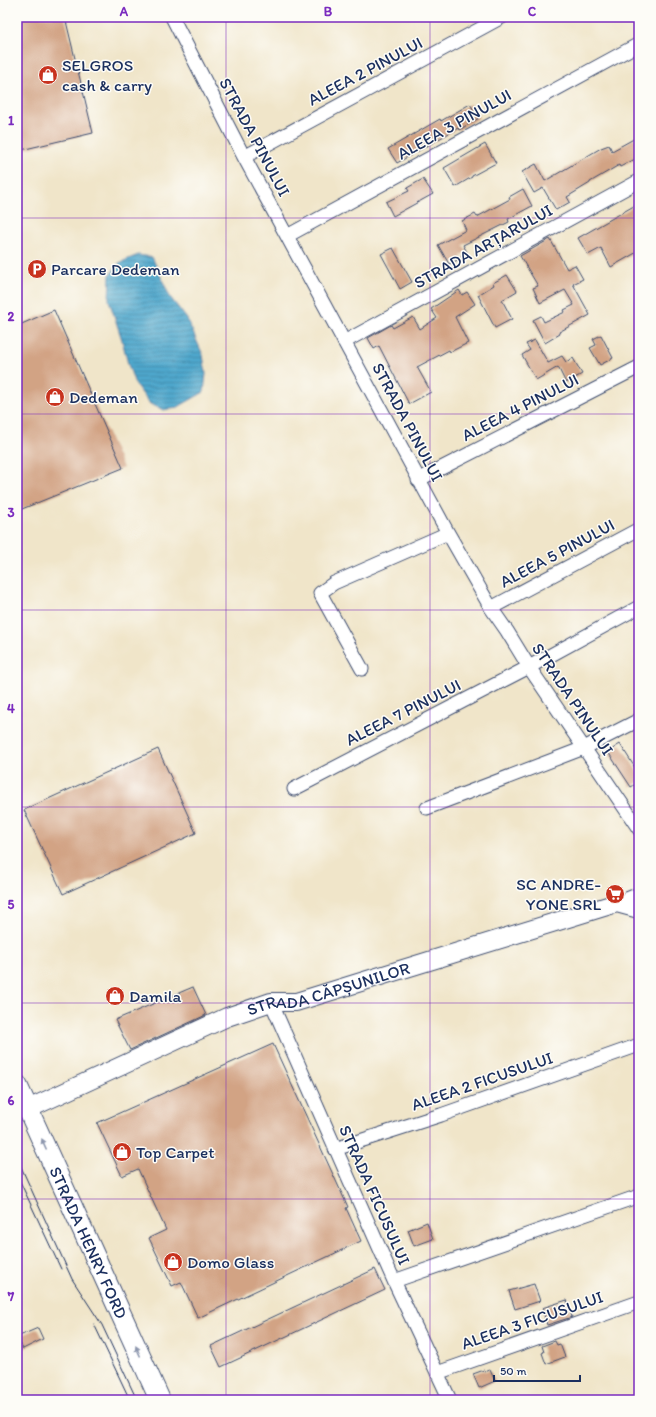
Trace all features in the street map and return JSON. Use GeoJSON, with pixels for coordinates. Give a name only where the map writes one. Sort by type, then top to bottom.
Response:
{"type":"FeatureCollection","features":[{"type":"Feature","properties":{"kind":"main road","name":"STRADA HENRY FORD"},"geometry":{"type":"LineString","coordinates":[[17,1085],[23,1113],[146,1400]]}},
{"type":"Feature","properties":{"kind":"main road","name":"STRADA HENRY FORD"},"geometry":{"type":"LineString","coordinates":[[23,1113],[73,1210],[160,1400]]}},
{"type":"Feature","properties":{"kind":"street","name":"STRADA PINULUI"},"geometry":{"type":"LineString","coordinates":[[172,17],[244,157],[418,480],[491,608],[529,667],[639,829]]}},
{"type":"Feature","properties":{"kind":"street","name":"ALEEA 2 PINULUI"},"geometry":{"type":"LineString","coordinates":[[244,157],[502,17]]}},
{"type":"Feature","properties":{"kind":"street","name":"ALEEA 3 PINULUI"},"geometry":{"type":"LineString","coordinates":[[287,236],[639,44]]}},
{"type":"Feature","properties":{"kind":"street","name":"STRADA ARȚARULUI"},"geometry":{"type":"LineString","coordinates":[[344,342],[639,181]]}},
{"type":"Feature","properties":{"kind":"street","name":"ALEEA 4 PINULUI"},"geometry":{"type":"LineString","coordinates":[[418,480],[639,367]]}},
{"type":"Feature","properties":{"kind":"street","name":"ALEEA 5 PINULUI"},"geometry":{"type":"LineString","coordinates":[[491,608],[639,529]]}},
{"type":"Feature","properties":{"kind":"street"},"geometry":{"type":"LineString","coordinates":[[362,669],[320,593],[334,583],[448,533]]}},
{"type":"Feature","properties":{"kind":"street","name":"ALEEA 7 PINULUI"},"geometry":{"type":"LineString","coordinates":[[294,789],[529,667],[639,607]]}},
{"type":"Feature","properties":{"kind":"street"},"geometry":{"type":"LineString","coordinates":[[427,808],[584,748],[639,720]]}},
{"type":"Feature","properties":{"kind":"street"},"geometry":{"type":"LineString","coordinates":[[616,903],[639,894]]}},
{"type":"Feature","properties":{"kind":"street"},"geometry":{"type":"LineString","coordinates":[[616,903],[639,909]]}},
{"type":"Feature","properties":{"kind":"street","name":"STRADA CĂPȘUNILOR"},"geometry":{"type":"LineString","coordinates":[[23,1113],[227,1017],[271,1002],[296,1002],[616,903]]}},
{"type":"Feature","properties":{"kind":"street","name":"STRADA FICUSULUI"},"geometry":{"type":"LineString","coordinates":[[271,1002],[394,1281],[450,1400]]}},
{"type":"Feature","properties":{"kind":"street","name":"ALEEA 2 FICUSULUI"},"geometry":{"type":"LineString","coordinates":[[335,1149],[441,1115],[639,1046]]}},
{"type":"Feature","properties":{"kind":"street"},"geometry":{"type":"LineString","coordinates":[[394,1281],[639,1196]]}},
{"type":"Feature","properties":{"kind":"street","name":"ALEEA 3 FICUSULUI"},"geometry":{"type":"LineString","coordinates":[[436,1373],[639,1302]]}},
{"type":"Feature","properties":{"kind":"water"},"geometry":{"type":"Polygon","coordinates":[[[138,255],[152,257],[170,297],[187,319],[203,355],[206,374],[204,392],[178,407],[164,410],[150,404],[135,384],[109,300],[110,275],[119,263],[138,255]]]}},
{"type":"Feature","properties":{"kind":"building","name":"SELGROS cash & carry"},"geometry":{"type":"Polygon","coordinates":[[[17,17],[65,17],[93,133],[17,151],[17,17]]]}},
{"type":"Feature","properties":{"kind":"building"},"geometry":{"type":"Polygon","coordinates":[[[470,104],[479,118],[459,130],[458,128],[397,163],[388,149],[440,119],[441,121],[470,104]]]}},
{"type":"Feature","properties":{"kind":"building"},"geometry":{"type":"Polygon","coordinates":[[[639,136],[639,157],[620,167],[619,165],[590,182],[567,197],[570,202],[556,210],[543,188],[534,193],[522,172],[536,164],[545,181],[601,148],[609,145],[612,151],[639,136]]]}},
{"type":"Feature","properties":{"kind":"building"},"geometry":{"type":"Polygon","coordinates":[[[485,144],[496,163],[455,187],[444,168],[485,144]]]}},
{"type":"Feature","properties":{"kind":"building"},"geometry":{"type":"Polygon","coordinates":[[[423,179],[433,194],[393,216],[386,202],[409,191],[407,188],[423,179]]]}},
{"type":"Feature","properties":{"kind":"building"},"geometry":{"type":"Polygon","coordinates":[[[523,189],[532,206],[508,219],[509,222],[463,245],[467,252],[461,255],[462,258],[449,264],[438,245],[466,230],[462,221],[475,214],[477,217],[510,199],[509,197],[523,189]]]}},
{"type":"Feature","properties":{"kind":"building"},"geometry":{"type":"Polygon","coordinates":[[[639,203],[639,251],[611,267],[601,248],[588,255],[578,238],[639,203]]]}},
{"type":"Feature","properties":{"kind":"building"},"geometry":{"type":"Polygon","coordinates":[[[550,239],[567,269],[575,265],[583,279],[573,284],[590,315],[559,332],[560,334],[545,343],[533,320],[541,316],[544,322],[565,312],[564,310],[574,305],[565,290],[540,303],[533,288],[538,286],[520,256],[550,239]]]}},
{"type":"Feature","properties":{"kind":"building"},"geometry":{"type":"Polygon","coordinates":[[[393,248],[412,282],[400,289],[381,254],[393,248]]]}},
{"type":"Feature","properties":{"kind":"building"},"geometry":{"type":"Polygon","coordinates":[[[507,275],[517,291],[502,300],[512,319],[495,328],[478,295],[494,285],[493,283],[507,275]]]}},
{"type":"Feature","properties":{"kind":"building"},"geometry":{"type":"Polygon","coordinates":[[[459,290],[462,295],[467,292],[475,304],[455,317],[468,343],[450,352],[449,350],[417,367],[431,392],[409,404],[379,346],[374,349],[368,338],[391,325],[393,328],[413,317],[420,329],[437,318],[431,309],[459,290]]]}},
{"type":"Feature","properties":{"kind":"building","name":"Dedeman"},"geometry":{"type":"Polygon","coordinates":[[[54,310],[123,468],[17,511],[17,326],[54,310]]]}},
{"type":"Feature","properties":{"kind":"building"},"geometry":{"type":"Polygon","coordinates":[[[601,335],[613,358],[600,365],[590,348],[596,345],[593,339],[601,335]]]}},
{"type":"Feature","properties":{"kind":"building"},"geometry":{"type":"Polygon","coordinates":[[[535,340],[548,363],[562,356],[566,362],[573,358],[582,374],[566,383],[558,367],[536,380],[522,355],[530,350],[526,344],[535,340]]]}},
{"type":"Feature","properties":{"kind":"building"},"geometry":{"type":"Polygon","coordinates":[[[620,744],[639,774],[639,782],[631,787],[608,752],[620,744]]]}},
{"type":"Feature","properties":{"kind":"building"},"geometry":{"type":"Polygon","coordinates":[[[158,749],[196,833],[63,894],[24,810],[158,749]]]}},
{"type":"Feature","properties":{"kind":"building"},"geometry":{"type":"Polygon","coordinates":[[[193,987],[206,1015],[130,1050],[115,1020],[193,987]]]}},
{"type":"Feature","properties":{"kind":"building"},"geometry":{"type":"Polygon","coordinates":[[[273,1044],[348,1207],[346,1208],[361,1241],[198,1318],[181,1282],[172,1286],[149,1238],[166,1230],[138,1169],[122,1176],[97,1123],[273,1044]]]}},
{"type":"Feature","properties":{"kind":"building"},"geometry":{"type":"Polygon","coordinates":[[[427,1222],[433,1239],[414,1246],[408,1230],[427,1222]]]}},
{"type":"Feature","properties":{"kind":"building"},"geometry":{"type":"Polygon","coordinates":[[[375,1269],[385,1290],[221,1367],[211,1346],[375,1269]]]}},
{"type":"Feature","properties":{"kind":"building"},"geometry":{"type":"Polygon","coordinates":[[[534,1284],[540,1301],[515,1309],[509,1291],[534,1284]]]}},
{"type":"Feature","properties":{"kind":"building"},"geometry":{"type":"Polygon","coordinates":[[[567,1300],[572,1317],[547,1325],[542,1308],[567,1300]]]}},
{"type":"Feature","properties":{"kind":"building"},"geometry":{"type":"Polygon","coordinates":[[[38,1328],[43,1339],[23,1349],[17,1337],[38,1328]]]}},
{"type":"Feature","properties":{"kind":"building"},"geometry":{"type":"Polygon","coordinates":[[[555,1341],[557,1345],[560,1344],[565,1357],[546,1364],[542,1353],[544,1352],[542,1346],[555,1341]]]}},
{"type":"Feature","properties":{"kind":"building"},"geometry":{"type":"Polygon","coordinates":[[[484,1370],[485,1372],[490,1370],[495,1381],[479,1388],[473,1374],[484,1370]]]}},
{"type":"Feature","properties":{"kind":"tram line"},"geometry":{"type":"LineString","coordinates":[[17,1158],[72,1279],[102,1325],[137,1400]]}},
{"type":"Feature","properties":{"kind":"tram line"},"geometry":{"type":"LineString","coordinates":[[17,1175],[61,1269]]}},
{"type":"Feature","properties":{"kind":"tram line"},"geometry":{"type":"LineString","coordinates":[[94,1324],[130,1400]]}},
{"type":"Feature","properties":{"kind":"place","name":"SELGROS cash & carry"},"geometry":{"type":"Point","coordinates":[48,75]}},
{"type":"Feature","properties":{"kind":"place","name":"Parcare Dedeman"},"geometry":{"type":"Point","coordinates":[37,269]}},
{"type":"Feature","properties":{"kind":"place","name":"Dedeman"},"geometry":{"type":"Point","coordinates":[55,397]}},
{"type":"Feature","properties":{"kind":"place","name":"SC ANDRE- YONE SRL"},"geometry":{"type":"Point","coordinates":[615,894]}},
{"type":"Feature","properties":{"kind":"place","name":"Damila"},"geometry":{"type":"Point","coordinates":[115,996]}},
{"type":"Feature","properties":{"kind":"place","name":"Top Carpet"},"geometry":{"type":"Point","coordinates":[122,1152]}},
{"type":"Feature","properties":{"kind":"place","name":"Domo Glass"},"geometry":{"type":"Point","coordinates":[173,1262]}}]}
